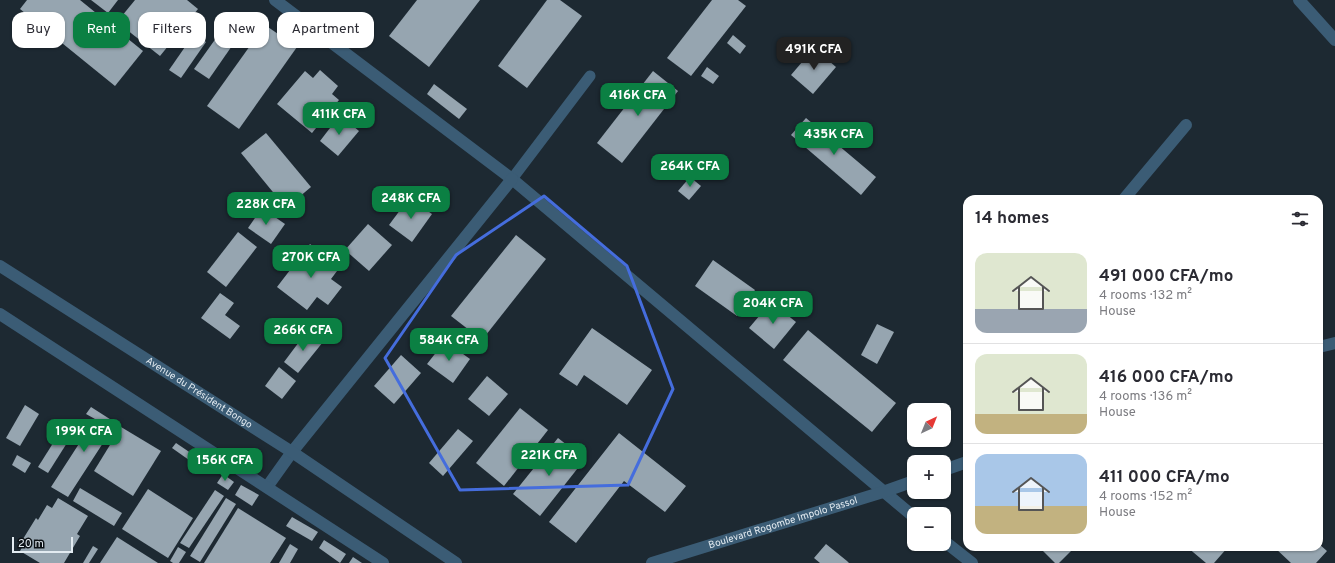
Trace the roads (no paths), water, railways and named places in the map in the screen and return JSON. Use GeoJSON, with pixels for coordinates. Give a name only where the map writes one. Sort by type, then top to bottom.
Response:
{"type":"FeatureCollection","features":[{"type":"Feature","properties":{"kind":"street"},"geometry":{"type":"LineString","coordinates":[[275,0],[512,179],[907,511]]}},
{"type":"Feature","properties":{"kind":"street"},"geometry":{"type":"LineString","coordinates":[[1299,0],[1335,40]]}},
{"type":"Feature","properties":{"kind":"street"},"geometry":{"type":"LineString","coordinates":[[1127,195],[1186,125]]}},
{"type":"Feature","properties":{"kind":"street"},"geometry":{"type":"LineString","coordinates":[[267,487],[292,452],[512,179]]}},
{"type":"Feature","properties":{"kind":"street","name":"Avenue du Président Bongo"},"geometry":{"type":"LineString","coordinates":[[0,266],[292,452],[456,563]]}},
{"type":"Feature","properties":{"kind":"street"},"geometry":{"type":"LineString","coordinates":[[0,314],[383,563]]}},
{"type":"Feature","properties":{"kind":"street"},"geometry":{"type":"LineString","coordinates":[[1323,346],[1335,343]]}},
{"type":"Feature","properties":{"kind":"street"},"geometry":{"type":"LineString","coordinates":[[951,468],[963,463]]}},
{"type":"Feature","properties":{"kind":"street","name":"Boulevard Rogombe Impolo Passol"},"geometry":{"type":"LineString","coordinates":[[652,563],[907,483]]}},
{"type":"Feature","properties":{"kind":"street"},"geometry":{"type":"LineString","coordinates":[[951,546],[972,563]]}},
{"type":"Feature","properties":{"kind":"lane"},"geometry":{"type":"LineString","coordinates":[[512,179],[590,76]]}}]}
